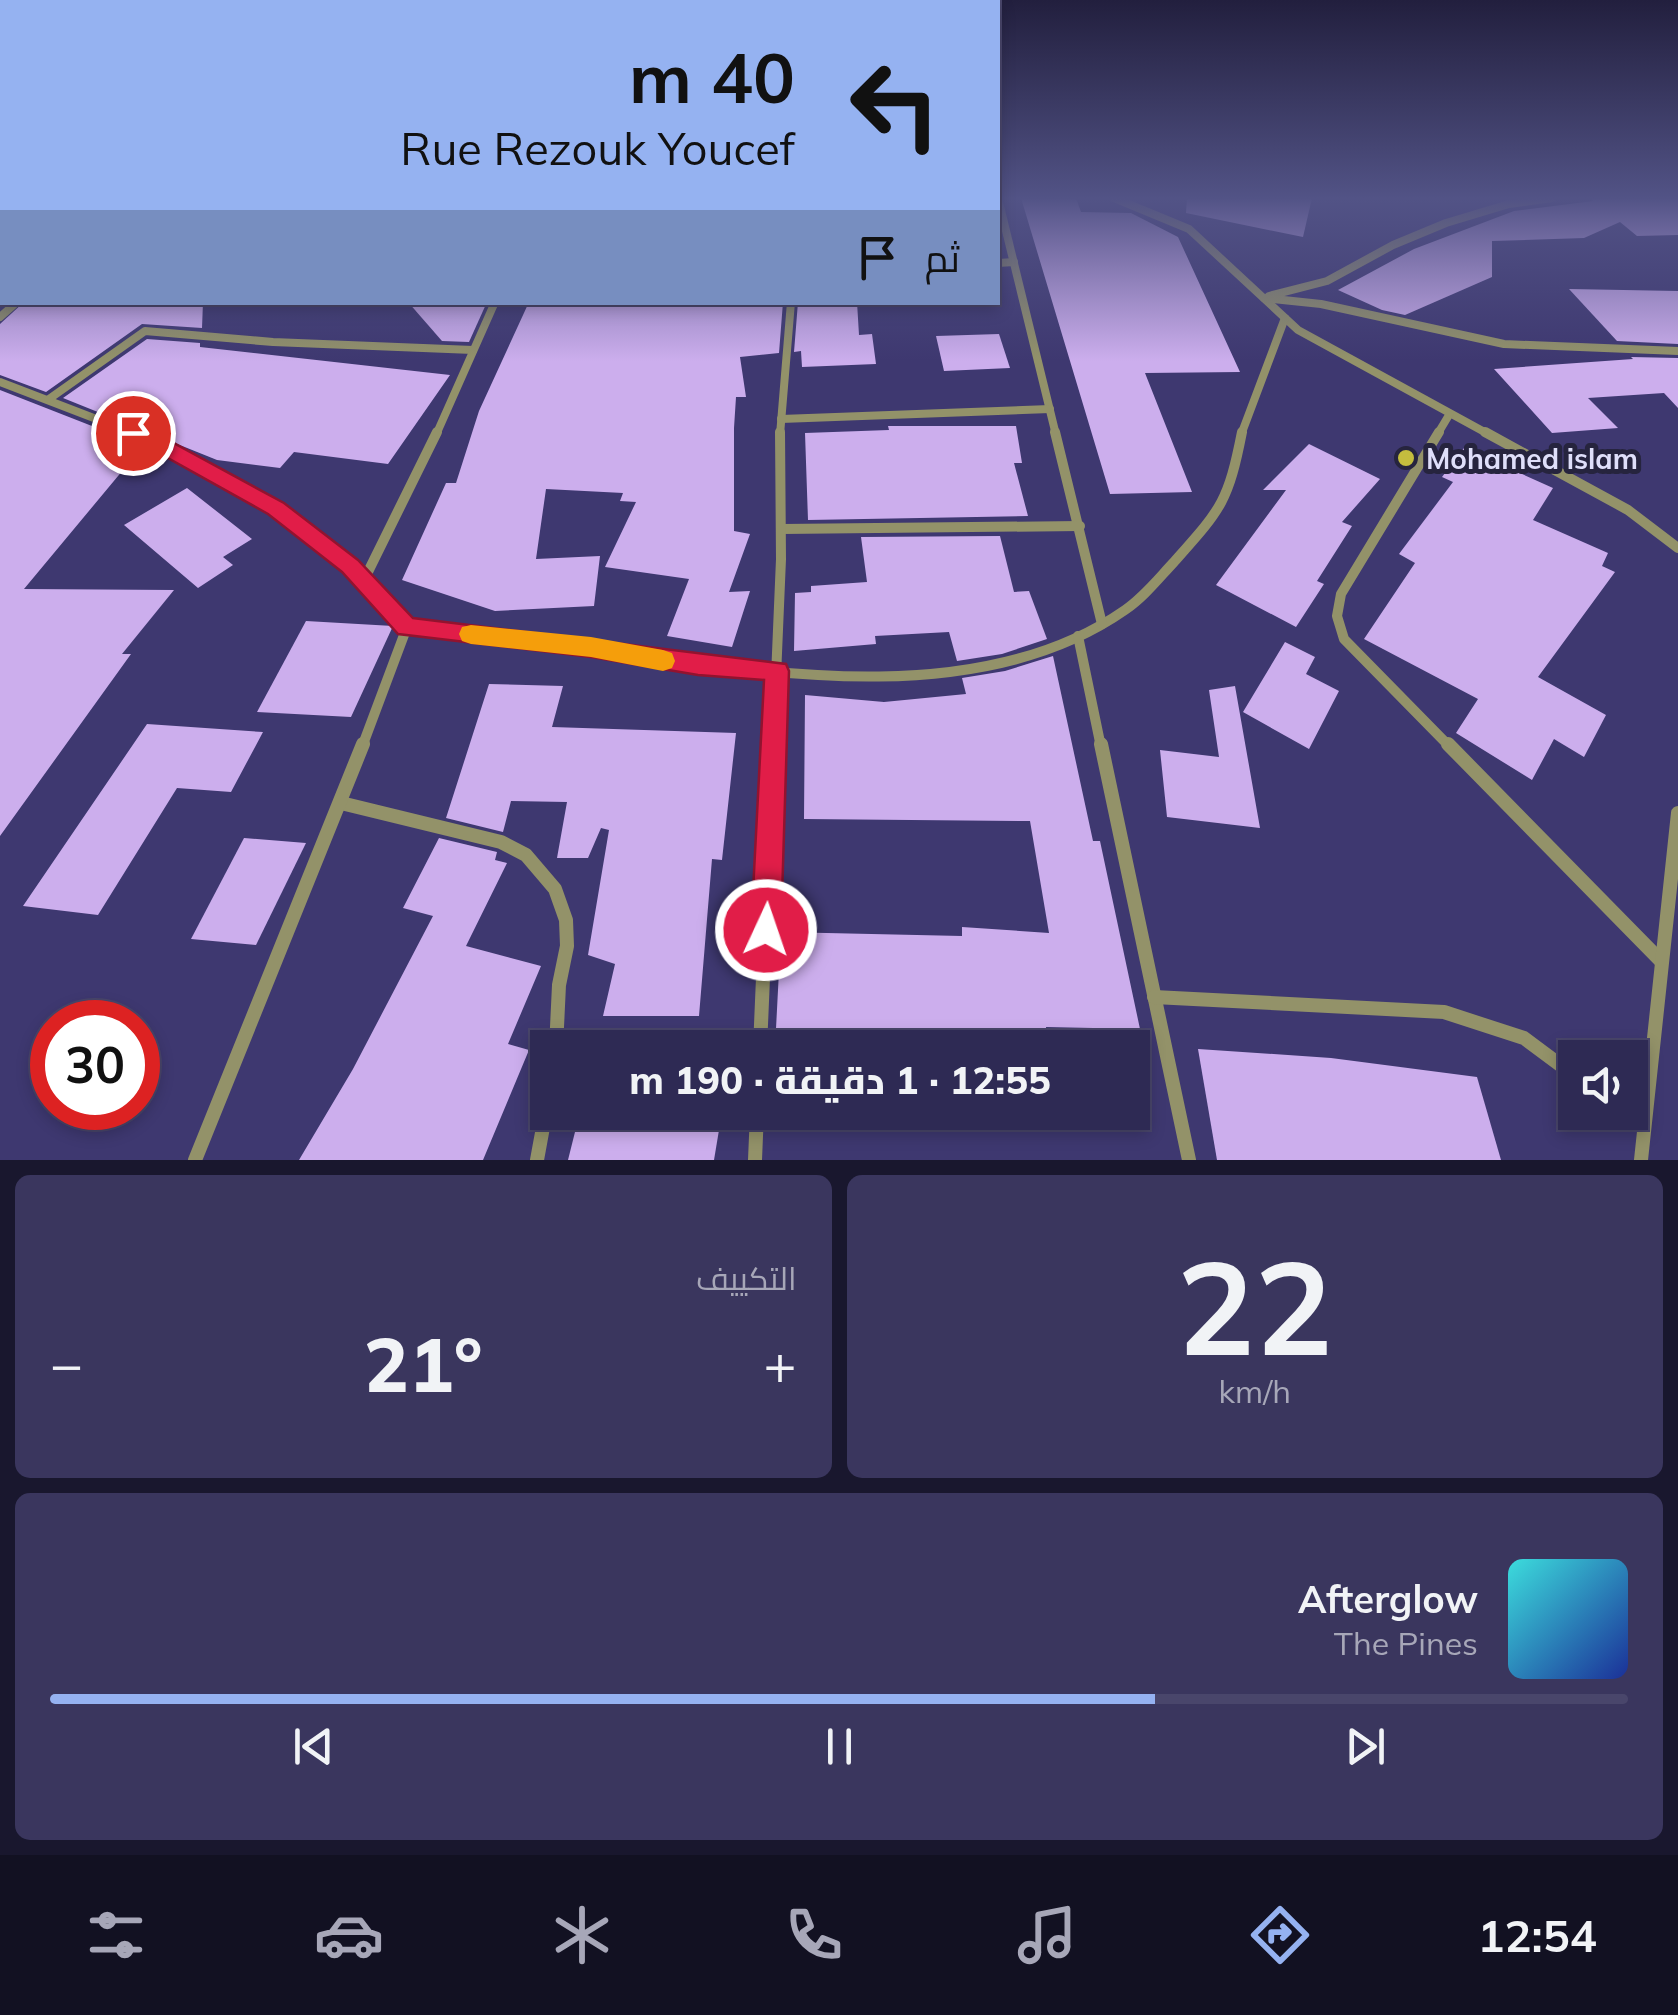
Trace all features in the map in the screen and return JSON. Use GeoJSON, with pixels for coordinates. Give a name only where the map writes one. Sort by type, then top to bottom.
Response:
{"type":"FeatureCollection","features":[{"type":"Feature","properties":{"kind":"street"},"geometry":{"type":"LineString","coordinates":[[1012,252],[1102,624]]}},
{"type":"Feature","properties":{"kind":"street"},"geometry":{"type":"LineString","coordinates":[[1213,252],[1298,330],[1628,510],[1678,548]]}},
{"type":"Feature","properties":{"kind":"street"},"geometry":{"type":"LineString","coordinates":[[1263,298],[1327,281],[1380,252]]}},
{"type":"Feature","properties":{"kind":"street"},"geometry":{"type":"LineString","coordinates":[[1000,262],[1014,262]]}},
{"type":"Feature","properties":{"kind":"street"},"geometry":{"type":"LineString","coordinates":[[1263,298],[1321,304],[1504,344],[1678,351]]}},
{"type":"Feature","properties":{"kind":"street"},"geometry":{"type":"LineString","coordinates":[[363,582],[418,476],[494,305]]}},
{"type":"Feature","properties":{"kind":"street"},"geometry":{"type":"LineString","coordinates":[[761,1030],[782,529],[780,419],[791,305]]}},
{"type":"Feature","properties":{"kind":"street"},"geometry":{"type":"LineString","coordinates":[[0,382],[161,444],[276,508],[350,566],[406,627],[591,647],[698,665],[905,680],[962,673],[1078,636],[1123,612],[1155,585],[1219,512],[1231,486],[1244,422],[1285,318]]}},
{"type":"Feature","properties":{"kind":"street"},"geometry":{"type":"LineString","coordinates":[[49,399],[145,331],[273,342],[473,350]]}},
{"type":"Feature","properties":{"kind":"street"},"geometry":{"type":"LineString","coordinates":[[780,419],[1050,409]]}},
{"type":"Feature","properties":{"kind":"street"},"geometry":{"type":"LineString","coordinates":[[1449,415],[1341,594],[1337,616],[1344,638],[1660,960]]}},
{"type":"Feature","properties":{"kind":"street"},"geometry":{"type":"LineString","coordinates":[[782,529],[1080,526]]}},
{"type":"Feature","properties":{"kind":"street"},"geometry":{"type":"LineString","coordinates":[[195,1160],[341,803],[406,627]]}},
{"type":"Feature","properties":{"kind":"street"},"geometry":{"type":"LineString","coordinates":[[1078,636],[1189,1160]]}},
{"type":"Feature","properties":{"kind":"street"},"geometry":{"type":"LineString","coordinates":[[341,803],[501,842],[526,855],[554,889],[566,920],[567,946],[559,985],[557,1030]]}},
{"type":"Feature","properties":{"kind":"street"},"geometry":{"type":"LineString","coordinates":[[1648,1085],[1678,813]]}},
{"type":"Feature","properties":{"kind":"street"},"geometry":{"type":"LineString","coordinates":[[1154,997],[1444,1012],[1524,1038],[1558,1063]]}},
{"type":"Feature","properties":{"kind":"street"},"geometry":{"type":"LineString","coordinates":[[537,1160],[542,1130]]}},
{"type":"Feature","properties":{"kind":"street"},"geometry":{"type":"LineString","coordinates":[[755,1160],[757,1130]]}},
{"type":"Feature","properties":{"kind":"street"},"geometry":{"type":"LineString","coordinates":[[1641,1160],[1644,1130]]}},
{"type":"Feature","properties":{"kind":"building"},"geometry":{"type":"Polygon","coordinates":[[[1037,252],[1185,252],[1240,372],[1145,373],[1192,492],[1110,494],[1037,252]]]}},
{"type":"Feature","properties":{"kind":"building"},"geometry":{"type":"Polygon","coordinates":[[[1408,252],[1492,252],[1492,277],[1405,315],[1382,310],[1338,290],[1408,252]]]}},
{"type":"Feature","properties":{"kind":"building"},"geometry":{"type":"Polygon","coordinates":[[[1569,289],[1678,291],[1678,344],[1617,341],[1569,289]]]}},
{"type":"Feature","properties":{"kind":"building"},"geometry":{"type":"Polygon","coordinates":[[[21,305],[203,305],[202,328],[142,324],[46,392],[0,375],[0,324],[21,305]]]}},
{"type":"Feature","properties":{"kind":"building"},"geometry":{"type":"Polygon","coordinates":[[[411,305],[486,305],[469,342],[442,341],[411,305]]]}},
{"type":"Feature","properties":{"kind":"building"},"geometry":{"type":"Polygon","coordinates":[[[528,305],[783,305],[779,353],[740,357],[746,397],[736,397],[734,531],[750,534],[729,592],[750,591],[732,647],[667,636],[689,579],[605,567],[636,502],[620,501],[623,493],[546,489],[536,559],[600,556],[594,606],[495,611],[402,580],[446,483],[456,483],[479,411],[528,305]]]}},
{"type":"Feature","properties":{"kind":"building"},"geometry":{"type":"Polygon","coordinates":[[[798,305],[857,305],[859,335],[872,334],[876,364],[802,367],[801,351],[794,352],[798,305]]]}},
{"type":"Feature","properties":{"kind":"building"},"geometry":{"type":"Polygon","coordinates":[[[999,334],[1010,368],[944,371],[936,336],[999,334]]]}},
{"type":"Feature","properties":{"kind":"building"},"geometry":{"type":"Polygon","coordinates":[[[147,339],[450,375],[388,464],[294,452],[280,468],[217,460],[63,398],[147,339]]]}},
{"type":"Feature","properties":{"kind":"building"},"geometry":{"type":"Polygon","coordinates":[[[1678,358],[1678,408],[1664,393],[1588,398],[1618,428],[1552,433],[1494,369],[1633,359],[1678,358]]]}},
{"type":"Feature","properties":{"kind":"building"},"geometry":{"type":"Polygon","coordinates":[[[0,390],[143,446],[24,589],[174,590],[122,654],[131,654],[0,836],[0,390]]]}},
{"type":"Feature","properties":{"kind":"building"},"geometry":{"type":"Polygon","coordinates":[[[888,426],[1016,426],[1022,463],[1014,463],[1028,516],[808,520],[805,433],[889,430],[888,426]]]}},
{"type":"Feature","properties":{"kind":"building"},"geometry":{"type":"Polygon","coordinates":[[[1309,444],[1380,479],[1342,522],[1352,526],[1317,581],[1324,584],[1296,627],[1216,585],[1286,490],[1263,490],[1309,444]]]}},
{"type":"Feature","properties":{"kind":"building"},"geometry":{"type":"Polygon","coordinates":[[[1464,448],[1553,488],[1533,520],[1608,553],[1602,566],[1615,572],[1538,677],[1606,715],[1584,757],[1554,739],[1532,780],[1456,733],[1478,699],[1364,639],[1415,563],[1399,554],[1453,482],[1442,477],[1464,448]]]}},
{"type":"Feature","properties":{"kind":"building"},"geometry":{"type":"Polygon","coordinates":[[[187,488],[252,539],[223,557],[233,565],[198,588],[124,525],[187,488]]]}},
{"type":"Feature","properties":{"kind":"building"},"geometry":{"type":"Polygon","coordinates":[[[1000,536],[1014,592],[1029,591],[1047,639],[1002,654],[957,661],[949,632],[875,636],[876,644],[794,651],[795,593],[811,592],[811,586],[867,582],[861,537],[1000,536]]]}},
{"type":"Feature","properties":{"kind":"building"},"geometry":{"type":"Polygon","coordinates":[[[306,621],[393,626],[351,717],[257,712],[306,621]]]}},
{"type":"Feature","properties":{"kind":"building"},"geometry":{"type":"Polygon","coordinates":[[[1285,642],[1315,657],[1306,674],[1339,691],[1309,749],[1243,712],[1285,642]]]}},
{"type":"Feature","properties":{"kind":"building"},"geometry":{"type":"Polygon","coordinates":[[[1053,656],[1093,841],[1100,841],[1140,1029],[776,1030],[781,932],[962,936],[962,927],[1049,933],[1030,821],[804,819],[805,695],[884,702],[966,694],[962,678],[1005,671],[1053,656]]]}},
{"type":"Feature","properties":{"kind":"building"},"geometry":{"type":"Polygon","coordinates":[[[489,684],[563,686],[552,727],[736,733],[722,860],[712,859],[699,1016],[603,1016],[615,964],[588,955],[609,830],[601,828],[588,858],[557,858],[567,802],[511,801],[503,832],[446,818],[489,684]]]}},
{"type":"Feature","properties":{"kind":"building"},"geometry":{"type":"Polygon","coordinates":[[[1235,686],[1260,828],[1167,817],[1160,750],[1219,757],[1209,690],[1235,686]]]}},
{"type":"Feature","properties":{"kind":"building"},"geometry":{"type":"Polygon","coordinates":[[[147,724],[263,732],[231,792],[177,788],[98,915],[23,906],[147,724]]]}},
{"type":"Feature","properties":{"kind":"building"},"geometry":{"type":"Polygon","coordinates":[[[244,838],[306,843],[256,945],[191,939],[244,838]]]}},
{"type":"Feature","properties":{"kind":"building"},"geometry":{"type":"Polygon","coordinates":[[[439,838],[497,852],[495,860],[507,863],[466,946],[541,966],[508,1044],[529,1050],[483,1160],[299,1160],[353,1069],[433,916],[403,908],[439,838]]]}},
{"type":"Feature","properties":{"kind":"building"},"geometry":{"type":"Polygon","coordinates":[[[1198,1049],[1331,1058],[1477,1077],[1501,1160],[1217,1160],[1198,1049]]]}},
{"type":"Feature","properties":{"kind":"building"},"geometry":{"type":"Polygon","coordinates":[[[576,1130],[719,1130],[714,1160],[568,1160],[576,1130]]]}},
{"type":"Feature","properties":{"kind":"slow traffic"},"geometry":{"type":"LineString","coordinates":[[471,634],[591,647],[663,661]]}},
{"type":"Feature","properties":{"kind":"place","name":"Mohamed islam"},"geometry":{"type":"Point","coordinates":[1406,458]}},
{"type":"Feature","properties":{"kind":"route"},"geometry":{"type":"LineString","coordinates":[[133,433],[161,444],[276,508],[350,566],[406,627],[591,647],[698,665],[777,671],[766,930]]}}]}
